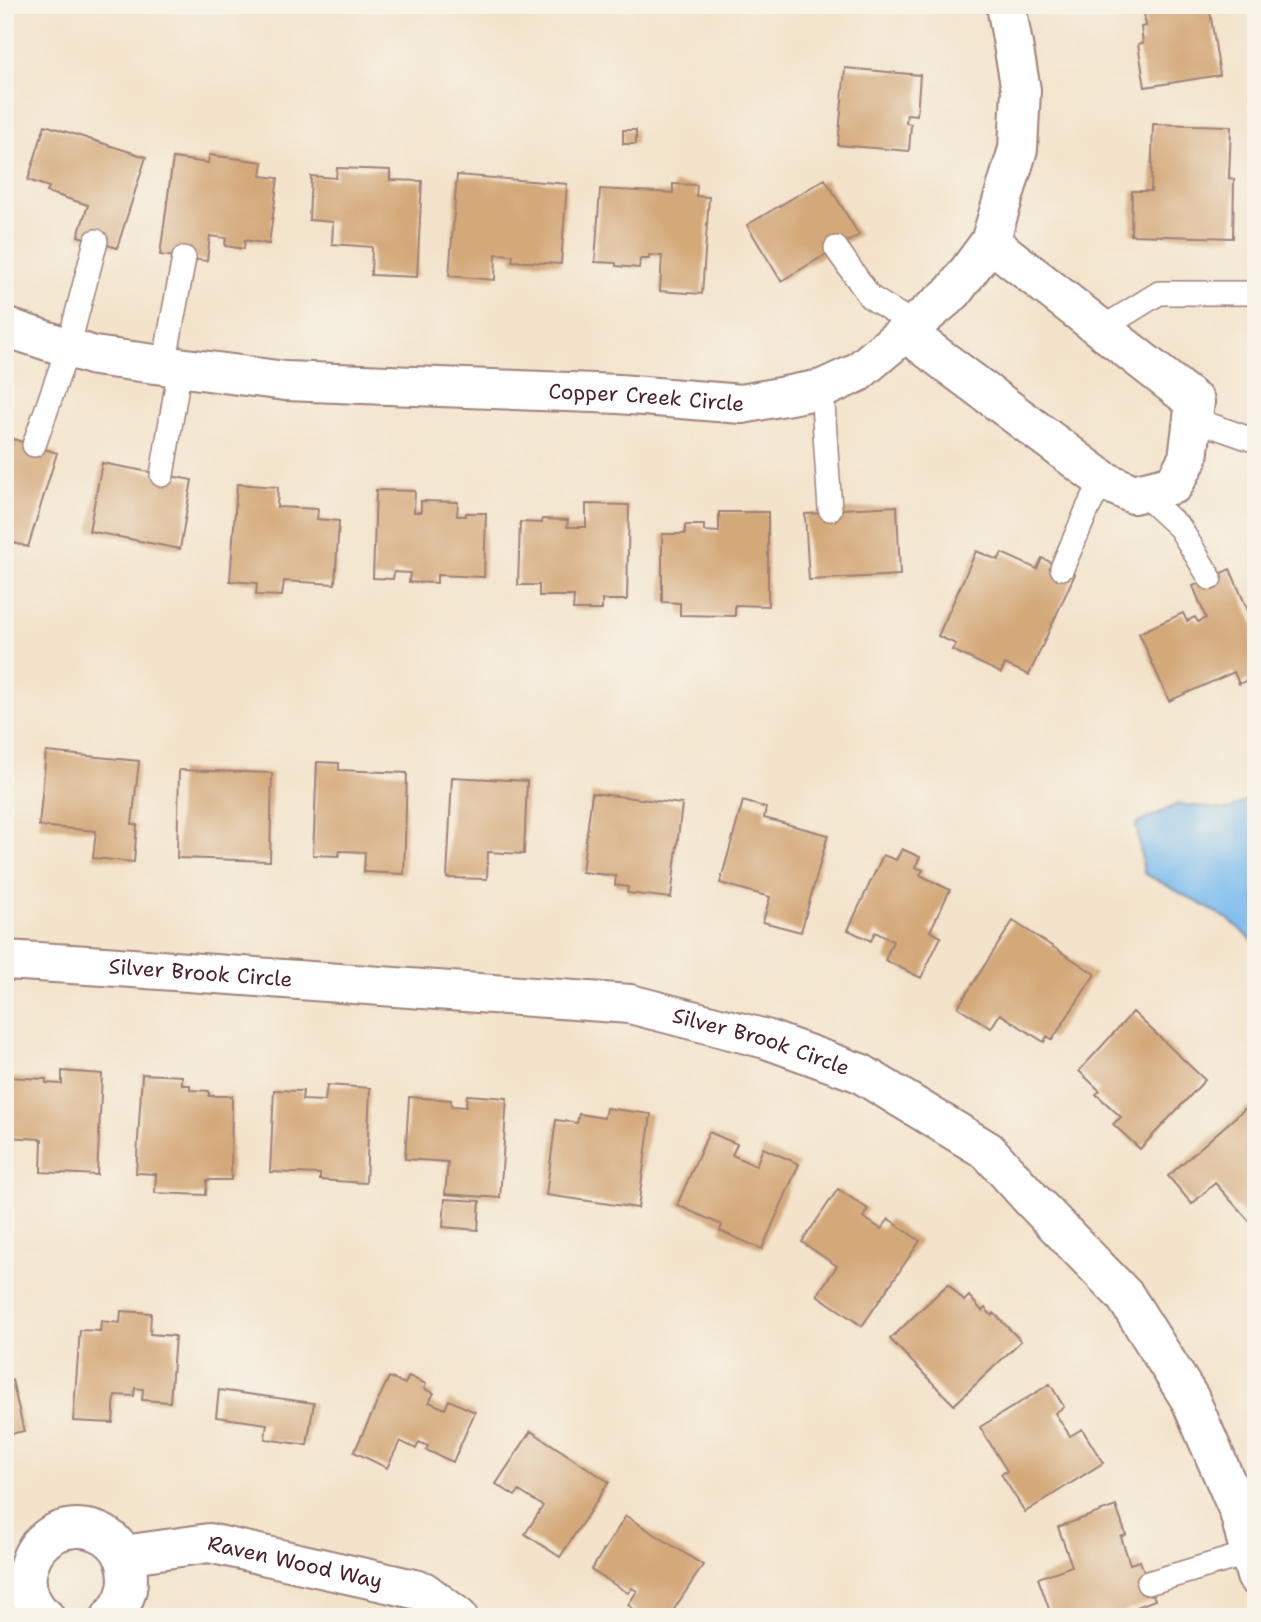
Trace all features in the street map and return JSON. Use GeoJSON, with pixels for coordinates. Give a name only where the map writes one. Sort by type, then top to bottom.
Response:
{"type":"FeatureCollection","features":[{"type":"Feature","properties":{"kind":"street","name":"Copper Creek Circle"},"geometry":{"type":"LineString","coordinates":[[5,327],[94,356],[285,381],[619,394],[742,404],[822,389],[857,373],[953,292],[990,242],[1018,149],[1021,90],[1006,5]]}},
{"type":"Feature","properties":{"kind":"street"},"geometry":{"type":"LineString","coordinates":[[910,328],[1103,480],[1133,494],[1174,484],[1188,458],[1195,402],[990,242]]}},
{"type":"Feature","properties":{"kind":"street","name":"Silver Brook Circle"},"geometry":{"type":"LineString","coordinates":[[5,960],[630,1004],[766,1039],[860,1073],[988,1151],[1125,1296],[1190,1399],[1239,1512],[1254,1569]]}},
{"type":"Feature","properties":{"kind":"street"},"geometry":{"type":"LineString","coordinates":[[45,1617],[30,1598],[26,1580],[28,1564],[36,1548],[48,1536],[64,1529],[81,1527],[98,1531],[113,1541],[123,1555],[128,1570],[128,1587],[123,1602],[111,1617]]}},
{"type":"Feature","properties":{"kind":"street","name":"Raven Wood Way"},"geometry":{"type":"LineString","coordinates":[[123,1555],[209,1543],[423,1591],[458,1617]]}},
{"type":"Feature","properties":{"kind":"lane"},"geometry":{"type":"LineString","coordinates":[[34,445],[68,348],[96,242]]}},
{"type":"Feature","properties":{"kind":"lane"},"geometry":{"type":"LineString","coordinates":[[836,248],[870,297],[910,328]]}},
{"type":"Feature","properties":{"kind":"lane"},"geometry":{"type":"LineString","coordinates":[[162,475],[184,258]]}},
{"type":"Feature","properties":{"kind":"lane"},"geometry":{"type":"LineString","coordinates":[[1101,329],[1159,293],[1256,293]]}},
{"type":"Feature","properties":{"kind":"lane"},"geometry":{"type":"LineString","coordinates":[[822,389],[830,509]]}},
{"type":"Feature","properties":{"kind":"lane"},"geometry":{"type":"LineString","coordinates":[[1193,419],[1256,441]]}},
{"type":"Feature","properties":{"kind":"lane"},"geometry":{"type":"LineString","coordinates":[[1062,568],[1103,480]]}},
{"type":"Feature","properties":{"kind":"lane"},"geometry":{"type":"LineString","coordinates":[[1142,493],[1180,528],[1210,578]]}},
{"type":"Feature","properties":{"kind":"lane"},"geometry":{"type":"LineString","coordinates":[[1148,1583],[1254,1569]]}},
{"type":"Feature","properties":{"kind":"water"},"geometry":{"type":"Polygon","coordinates":[[[1256,794],[1256,943],[1228,919],[1144,873],[1136,824],[1178,804],[1229,810],[1256,794]]]}},
{"type":"Feature","properties":{"kind":"building"},"geometry":{"type":"Polygon","coordinates":[[[1209,5],[1220,75],[1145,87],[1138,44],[1143,43],[1141,27],[1146,26],[1143,7],[1209,5]]]}},
{"type":"Feature","properties":{"kind":"building"},"geometry":{"type":"Polygon","coordinates":[[[845,68],[920,75],[917,115],[907,114],[906,123],[911,124],[909,151],[838,145],[845,68]]]}},
{"type":"Feature","properties":{"kind":"building"},"geometry":{"type":"Polygon","coordinates":[[[1153,124],[1231,126],[1229,178],[1234,179],[1233,238],[1131,235],[1132,191],[1151,191],[1153,124]]]}},
{"type":"Feature","properties":{"kind":"building"},"geometry":{"type":"Polygon","coordinates":[[[45,125],[146,157],[117,248],[78,236],[88,205],[47,192],[49,187],[28,180],[45,125]]]}},
{"type":"Feature","properties":{"kind":"building"},"geometry":{"type":"Polygon","coordinates":[[[623,130],[636,130],[636,144],[623,144],[623,130]]]}},
{"type":"Feature","properties":{"kind":"building"},"geometry":{"type":"Polygon","coordinates":[[[209,155],[263,162],[261,176],[278,178],[269,244],[245,240],[244,249],[225,246],[226,238],[210,236],[207,261],[160,255],[173,158],[208,163],[209,155]]]}},
{"type":"Feature","properties":{"kind":"building"},"geometry":{"type":"Polygon","coordinates":[[[337,168],[390,170],[390,180],[422,181],[417,277],[371,275],[372,247],[332,244],[333,222],[309,220],[311,176],[336,178],[337,168]]]}},
{"type":"Feature","properties":{"kind":"building"},"geometry":{"type":"Polygon","coordinates":[[[457,175],[567,184],[561,264],[512,261],[513,255],[496,254],[495,280],[449,276],[457,175]]]}},
{"type":"Feature","properties":{"kind":"building"},"geometry":{"type":"Polygon","coordinates":[[[825,179],[859,235],[781,281],[747,225],[825,179]]]}},
{"type":"Feature","properties":{"kind":"building"},"geometry":{"type":"Polygon","coordinates":[[[673,184],[697,185],[696,196],[709,197],[702,294],[660,291],[662,256],[649,255],[649,259],[640,259],[639,268],[595,262],[600,189],[673,193],[673,184]]]}},
{"type":"Feature","properties":{"kind":"building"},"geometry":{"type":"Polygon","coordinates":[[[13,439],[57,453],[28,547],[5,540],[5,464],[13,439]]]}},
{"type":"Feature","properties":{"kind":"building"},"geometry":{"type":"Polygon","coordinates":[[[102,463],[192,480],[180,549],[89,531],[102,463]]]}},
{"type":"Feature","properties":{"kind":"building"},"geometry":{"type":"Polygon","coordinates":[[[237,484],[278,487],[277,507],[318,509],[317,519],[339,521],[335,584],[284,581],[282,596],[256,595],[257,583],[230,581],[237,484]]]}},
{"type":"Feature","properties":{"kind":"building"},"geometry":{"type":"Polygon","coordinates":[[[376,490],[415,491],[414,512],[421,512],[421,501],[458,502],[457,516],[486,513],[484,577],[437,575],[437,583],[409,582],[410,573],[394,572],[393,579],[373,578],[376,490]]]}},
{"type":"Feature","properties":{"kind":"building"},"geometry":{"type":"Polygon","coordinates":[[[586,504],[629,505],[627,600],[602,600],[602,610],[573,610],[574,596],[539,596],[539,585],[518,585],[520,522],[568,520],[567,527],[586,527],[586,504]]]}},
{"type":"Feature","properties":{"kind":"building"},"geometry":{"type":"Polygon","coordinates":[[[897,506],[900,575],[809,580],[805,514],[824,513],[824,510],[897,506]]]}},
{"type":"Feature","properties":{"kind":"building"},"geometry":{"type":"Polygon","coordinates":[[[719,512],[768,512],[768,606],[735,605],[735,616],[680,615],[680,603],[662,602],[662,534],[685,534],[685,525],[704,525],[704,531],[719,532],[719,512]]]}},
{"type":"Feature","properties":{"kind":"building"},"geometry":{"type":"Polygon","coordinates":[[[976,551],[998,560],[1002,553],[1037,569],[1042,558],[1075,574],[1029,675],[1005,664],[1001,673],[952,650],[956,644],[938,636],[976,551]]]}},
{"type":"Feature","properties":{"kind":"building"},"geometry":{"type":"Polygon","coordinates":[[[1230,569],[1256,629],[1256,677],[1239,684],[1234,672],[1169,701],[1139,633],[1183,613],[1187,621],[1195,617],[1198,622],[1206,618],[1193,586],[1230,569]]]}},
{"type":"Feature","properties":{"kind":"building"},"geometry":{"type":"Polygon","coordinates":[[[46,752],[139,761],[132,824],[137,825],[134,862],[93,858],[96,831],[39,826],[46,752]]]}},
{"type":"Feature","properties":{"kind":"building"},"geometry":{"type":"Polygon","coordinates":[[[317,762],[339,763],[339,770],[407,773],[404,874],[364,872],[365,852],[340,851],[339,856],[313,855],[317,762]]]}},
{"type":"Feature","properties":{"kind":"building"},"geometry":{"type":"Polygon","coordinates":[[[179,770],[272,773],[270,861],[177,858],[179,770]]]}},
{"type":"Feature","properties":{"kind":"building"},"geometry":{"type":"Polygon","coordinates":[[[452,777],[527,781],[524,854],[488,852],[487,879],[447,878],[452,777]]]}},
{"type":"Feature","properties":{"kind":"building"},"geometry":{"type":"Polygon","coordinates":[[[592,793],[682,804],[671,898],[627,893],[628,887],[615,885],[616,876],[582,872],[592,793]]]}},
{"type":"Feature","properties":{"kind":"building"},"geometry":{"type":"Polygon","coordinates":[[[743,801],[766,808],[764,818],[828,835],[801,932],[763,922],[770,897],[720,883],[743,801]]]}},
{"type":"Feature","properties":{"kind":"building"},"geometry":{"type":"Polygon","coordinates":[[[902,849],[920,857],[915,867],[923,870],[920,875],[950,890],[930,931],[941,937],[921,978],[885,960],[893,941],[875,932],[871,941],[848,930],[883,855],[896,860],[902,849]]]}},
{"type":"Feature","properties":{"kind":"building"},"geometry":{"type":"Polygon","coordinates":[[[1013,921],[1095,974],[1052,1040],[1047,1036],[1044,1042],[1000,1014],[991,1028],[958,1007],[1013,921]]]}},
{"type":"Feature","properties":{"kind":"building"},"geometry":{"type":"Polygon","coordinates":[[[1133,1012],[1205,1080],[1140,1149],[1113,1124],[1121,1117],[1096,1094],[1100,1091],[1079,1071],[1133,1012]]]}},
{"type":"Feature","properties":{"kind":"building"},"geometry":{"type":"Polygon","coordinates":[[[62,1071],[102,1074],[97,1175],[41,1172],[42,1139],[5,1137],[5,1077],[46,1079],[46,1083],[62,1084],[62,1071]]]}},
{"type":"Feature","properties":{"kind":"building"},"geometry":{"type":"Polygon","coordinates":[[[142,1074],[182,1076],[182,1085],[190,1085],[190,1090],[209,1091],[209,1096],[232,1096],[231,1180],[207,1180],[206,1195],[155,1193],[156,1174],[136,1173],[142,1074]]]}},
{"type":"Feature","properties":{"kind":"building"},"geometry":{"type":"Polygon","coordinates":[[[327,1085],[370,1088],[366,1183],[320,1180],[320,1174],[270,1172],[274,1090],[303,1091],[302,1100],[325,1101],[327,1085]]]}},
{"type":"Feature","properties":{"kind":"building"},"geometry":{"type":"Polygon","coordinates":[[[467,1095],[507,1098],[500,1198],[445,1194],[448,1162],[405,1159],[409,1097],[451,1100],[451,1106],[466,1107],[467,1095]]]}},
{"type":"Feature","properties":{"kind":"building"},"geometry":{"type":"Polygon","coordinates":[[[1248,1106],[1256,1115],[1256,1219],[1251,1223],[1215,1183],[1192,1204],[1168,1176],[1248,1106]]]}},
{"type":"Feature","properties":{"kind":"building"},"geometry":{"type":"Polygon","coordinates":[[[606,1108],[651,1114],[638,1208],[546,1195],[556,1120],[577,1123],[579,1114],[604,1118],[606,1108]]]}},
{"type":"Feature","properties":{"kind":"building"},"geometry":{"type":"Polygon","coordinates":[[[709,1132],[737,1144],[732,1155],[756,1166],[763,1148],[799,1164],[762,1249],[720,1231],[722,1225],[677,1205],[709,1132]]]}},
{"type":"Feature","properties":{"kind":"building"},"geometry":{"type":"Polygon","coordinates":[[[838,1189],[868,1209],[863,1217],[881,1229],[889,1219],[920,1241],[862,1326],[817,1295],[837,1266],[802,1242],[838,1189]]]}},
{"type":"Feature","properties":{"kind":"building"},"geometry":{"type":"Polygon","coordinates":[[[445,1199],[480,1201],[478,1230],[443,1227],[445,1199]]]}},
{"type":"Feature","properties":{"kind":"building"},"geometry":{"type":"Polygon","coordinates":[[[948,1284],[964,1301],[969,1296],[982,1311],[985,1308],[992,1316],[994,1313],[1021,1341],[954,1405],[890,1339],[948,1284]]]}},
{"type":"Feature","properties":{"kind":"building"},"geometry":{"type":"Polygon","coordinates":[[[121,1311],[151,1313],[150,1334],[175,1336],[170,1402],[142,1400],[143,1389],[135,1388],[134,1396],[115,1395],[113,1423],[73,1421],[80,1330],[100,1331],[101,1321],[120,1323],[121,1311]]]}},
{"type":"Feature","properties":{"kind":"building"},"geometry":{"type":"Polygon","coordinates":[[[409,1376],[426,1384],[424,1389],[434,1393],[429,1402],[445,1409],[449,1400],[475,1412],[453,1462],[426,1450],[428,1446],[419,1442],[416,1449],[400,1441],[387,1468],[354,1452],[389,1377],[405,1384],[409,1376]]]}},
{"type":"Feature","properties":{"kind":"building"},"geometry":{"type":"Polygon","coordinates":[[[12,1380],[24,1431],[5,1435],[5,1381],[12,1380]]]}},
{"type":"Feature","properties":{"kind":"building"},"geometry":{"type":"Polygon","coordinates":[[[1050,1384],[1064,1407],[1055,1413],[1070,1436],[1082,1429],[1103,1463],[1025,1512],[1001,1474],[1007,1471],[980,1427],[1050,1384]]]}},
{"type":"Feature","properties":{"kind":"building"},"geometry":{"type":"Polygon","coordinates":[[[219,1390],[314,1403],[307,1445],[265,1439],[267,1424],[216,1417],[219,1390]]]}},
{"type":"Feature","properties":{"kind":"building"},"geometry":{"type":"Polygon","coordinates":[[[531,1431],[609,1482],[560,1557],[525,1534],[543,1506],[519,1491],[515,1496],[496,1484],[531,1431]]]}},
{"type":"Feature","properties":{"kind":"building"},"geometry":{"type":"Polygon","coordinates":[[[1116,1506],[1126,1535],[1121,1537],[1130,1564],[1140,1561],[1155,1600],[1111,1617],[1052,1617],[1038,1578],[1072,1566],[1058,1527],[1116,1506]]]}},
{"type":"Feature","properties":{"kind":"building"},"geometry":{"type":"Polygon","coordinates":[[[626,1516],[703,1565],[669,1617],[645,1617],[628,1605],[637,1591],[632,1588],[628,1593],[591,1570],[626,1516]]]}}]}
